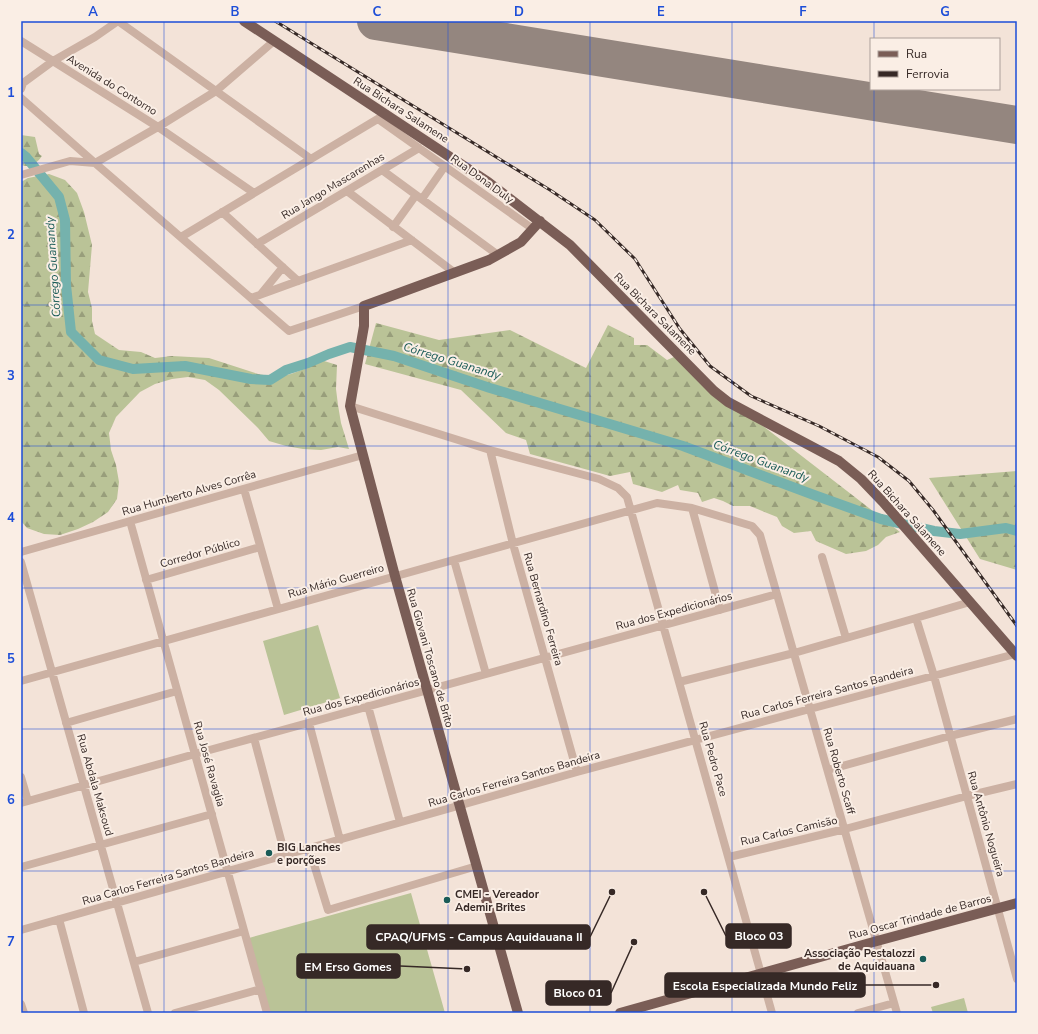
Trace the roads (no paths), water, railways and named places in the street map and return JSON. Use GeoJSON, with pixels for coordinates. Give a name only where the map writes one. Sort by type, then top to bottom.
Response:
{"type":"FeatureCollection","features":[{"type":"Feature","properties":{"kind":"main road","name":"Rua Bichara Salamene"},"geometry":{"type":"LineString","coordinates":[[244,21],[382,116],[488,182],[537,225],[570,245],[719,395],[728,402],[839,461],[862,479],[1016,655]]}},
{"type":"Feature","properties":{"kind":"main road"},"geometry":{"type":"LineString","coordinates":[[364,306],[489,260],[521,242],[537,225]]}},
{"type":"Feature","properties":{"kind":"main road","name":"Rua Giovani Toscano de Brito"},"geometry":{"type":"LineString","coordinates":[[364,306],[364,329],[350,406],[395,576],[518,1013]]}},
{"type":"Feature","properties":{"kind":"main road","name":"Rua Oscar Trindade de Barros"},"geometry":{"type":"LineString","coordinates":[[620,1013],[642,1010],[761,974],[1017,903]]}},
{"type":"Feature","properties":{"kind":"street"},"geometry":{"type":"LineString","coordinates":[[53,61],[95,37],[118,21],[311,159]]}},
{"type":"Feature","properties":{"kind":"street","name":"Avenida do Contorno"},"geometry":{"type":"LineString","coordinates":[[21,41],[158,127],[95,163]]}},
{"type":"Feature","properties":{"kind":"street"},"geometry":{"type":"LineString","coordinates":[[254,193],[158,127],[216,91],[274,41]]}},
{"type":"Feature","properties":{"kind":"street","name":"Avenida do Contorno"},"geometry":{"type":"LineString","coordinates":[[21,89],[23,83],[53,61]]}},
{"type":"Feature","properties":{"kind":"street"},"geometry":{"type":"LineString","coordinates":[[21,98],[289,331],[364,306]]}},
{"type":"Feature","properties":{"kind":"street"},"geometry":{"type":"LineString","coordinates":[[180,237],[382,116]]}},
{"type":"Feature","properties":{"kind":"street","name":"Rua Dona Duly"},"geometry":{"type":"LineString","coordinates":[[382,116],[419,148],[537,225]]}},
{"type":"Feature","properties":{"kind":"street","name":"Rua Jango Mascarenhas"},"geometry":{"type":"LineString","coordinates":[[257,244],[419,148]]}},
{"type":"Feature","properties":{"kind":"street"},"geometry":{"type":"LineString","coordinates":[[21,175],[70,161],[95,163]]}},
{"type":"Feature","properties":{"kind":"street"},"geometry":{"type":"LineString","coordinates":[[393,226],[445,166]]}},
{"type":"Feature","properties":{"kind":"street"},"geometry":{"type":"LineString","coordinates":[[382,170],[498,255]]}},
{"type":"Feature","properties":{"kind":"street"},"geometry":{"type":"LineString","coordinates":[[346,191],[455,273]]}},
{"type":"Feature","properties":{"kind":"street"},"geometry":{"type":"LineString","coordinates":[[222,212],[298,281]]}},
{"type":"Feature","properties":{"kind":"street"},"geometry":{"type":"LineString","coordinates":[[251,298],[412,240]]}},
{"type":"Feature","properties":{"kind":"street"},"geometry":{"type":"LineString","coordinates":[[260,295],[283,267]]}},
{"type":"Feature","properties":{"kind":"street","name":"Rua Pedro Pace"},"geometry":{"type":"LineString","coordinates":[[350,406],[490,450],[599,479],[618,488],[627,497],[772,1013]]}},
{"type":"Feature","properties":{"kind":"street","name":"Rua Bernardino Ferreira"},"geometry":{"type":"LineString","coordinates":[[490,450],[513,544],[577,772]]}},
{"type":"Feature","properties":{"kind":"street","name":"Rua Humberto Alves Corrêa"},"geometry":{"type":"LineString","coordinates":[[21,552],[363,455]]}},
{"type":"Feature","properties":{"kind":"street"},"geometry":{"type":"LineString","coordinates":[[244,489],[278,609]]}},
{"type":"Feature","properties":{"kind":"street","name":"Rua Mário Guerreiro"},"geometry":{"type":"LineString","coordinates":[[21,681],[657,503],[692,508]]}},
{"type":"Feature","properties":{"kind":"street"},"geometry":{"type":"LineString","coordinates":[[692,508],[720,610]]}},
{"type":"Feature","properties":{"kind":"street","name":"Rua Roberto Scaff"},"geometry":{"type":"LineString","coordinates":[[692,508],[752,526],[760,535],[898,1013]]}},
{"type":"Feature","properties":{"kind":"street","name":"Rua José Ravaglia"},"geometry":{"type":"LineString","coordinates":[[130,521],[267,1013]]}},
{"type":"Feature","properties":{"kind":"street","name":"Corredor Público"},"geometry":{"type":"LineString","coordinates":[[146,580],[260,547]]}},
{"type":"Feature","properties":{"kind":"street"},"geometry":{"type":"LineString","coordinates":[[822,557],[846,638]]}},
{"type":"Feature","properties":{"kind":"street"},"geometry":{"type":"LineString","coordinates":[[454,560],[486,674]]}},
{"type":"Feature","properties":{"kind":"street","name":"Rua Abdala Maksoud"},"geometry":{"type":"LineString","coordinates":[[21,562],[148,1013]]}},
{"type":"Feature","properties":{"kind":"street","name":"Rua dos Expedicionários"},"geometry":{"type":"LineString","coordinates":[[24,802],[777,594]]}},
{"type":"Feature","properties":{"kind":"street"},"geometry":{"type":"LineString","coordinates":[[679,682],[794,653],[970,602]]}},
{"type":"Feature","properties":{"kind":"street","name":"Rua Antônio Nogueira"},"geometry":{"type":"LineString","coordinates":[[916,618],[934,676],[1017,979]]}},
{"type":"Feature","properties":{"kind":"street","name":"Rua Carlos Ferreira Santos Bandeira"},"geometry":{"type":"LineString","coordinates":[[21,930],[577,772],[1016,655]]}},
{"type":"Feature","properties":{"kind":"street"},"geometry":{"type":"LineString","coordinates":[[66,723],[177,691]]}},
{"type":"Feature","properties":{"kind":"street"},"geometry":{"type":"LineString","coordinates":[[368,706],[400,822]]}},
{"type":"Feature","properties":{"kind":"street"},"geometry":{"type":"LineString","coordinates":[[828,770],[1017,719]]}},
{"type":"Feature","properties":{"kind":"street"},"geometry":{"type":"LineString","coordinates":[[309,723],[340,840]]}},
{"type":"Feature","properties":{"kind":"street"},"geometry":{"type":"LineString","coordinates":[[254,738],[285,855]]}},
{"type":"Feature","properties":{"kind":"street"},"geometry":{"type":"LineString","coordinates":[[21,777],[24,802]]}},
{"type":"Feature","properties":{"kind":"street","name":"Rua Carlos Camisão"},"geometry":{"type":"LineString","coordinates":[[729,857],[845,829],[1017,784]]}},
{"type":"Feature","properties":{"kind":"street"},"geometry":{"type":"LineString","coordinates":[[21,867],[212,814]]}},
{"type":"Feature","properties":{"kind":"street"},"geometry":{"type":"LineString","coordinates":[[309,848],[328,910],[477,866]]}},
{"type":"Feature","properties":{"kind":"street"},"geometry":{"type":"LineString","coordinates":[[58,919],[84,1013]]}},
{"type":"Feature","properties":{"kind":"street"},"geometry":{"type":"LineString","coordinates":[[134,962],[244,931]]}},
{"type":"Feature","properties":{"kind":"street"},"geometry":{"type":"LineString","coordinates":[[174,1013],[200,1010],[261,989]]}},
{"type":"Feature","properties":{"kind":"street"},"geometry":{"type":"LineString","coordinates":[[858,1013],[894,1003]]}},
{"type":"Feature","properties":{"kind":"street"},"geometry":{"type":"LineString","coordinates":[[21,1004],[24,1013]]}},
{"type":"Feature","properties":{"kind":"waterway","name":"Córrego Guanandy"},"geometry":{"type":"LineString","coordinates":[[21,153],[59,197],[65,220],[66,285],[71,332],[99,360],[133,369],[185,366],[251,379],[270,380],[286,370],[350,347],[394,356],[490,388],[683,446],[881,519],[934,531],[960,534],[1006,528],[1017,531]]}},
{"type":"Feature","properties":{"kind":"railway"},"geometry":{"type":"LineString","coordinates":[[275,21],[550,190],[595,220],[635,259],[680,329],[710,366],[751,396],[819,426],[878,457],[909,481],[933,510],[1017,626]]}},
{"type":"Feature","properties":{"kind":"place","name":"BIG Lanches e porções"},"geometry":{"type":"Point","coordinates":[269,853]}},
{"type":"Feature","properties":{"kind":"place","name":"CPAQ/UFMS - Campus Aquidauana II"},"geometry":{"type":"Point","coordinates":[612,892]}},
{"type":"Feature","properties":{"kind":"place","name":"Bloco 03"},"geometry":{"type":"Point","coordinates":[704,892]}},
{"type":"Feature","properties":{"kind":"place","name":"CMEI - Vereador Ademir Brites"},"geometry":{"type":"Point","coordinates":[447,900]}},
{"type":"Feature","properties":{"kind":"place","name":"Bloco 01"},"geometry":{"type":"Point","coordinates":[634,942]}},
{"type":"Feature","properties":{"kind":"place","name":"Associação Pestalozzi de Aquidauana"},"geometry":{"type":"Point","coordinates":[923,959]}},
{"type":"Feature","properties":{"kind":"place","name":"EM Erso Gomes"},"geometry":{"type":"Point","coordinates":[467,969]}},
{"type":"Feature","properties":{"kind":"place","name":"Escola Especializada Mundo Feliz"},"geometry":{"type":"Point","coordinates":[936,985]}}]}
